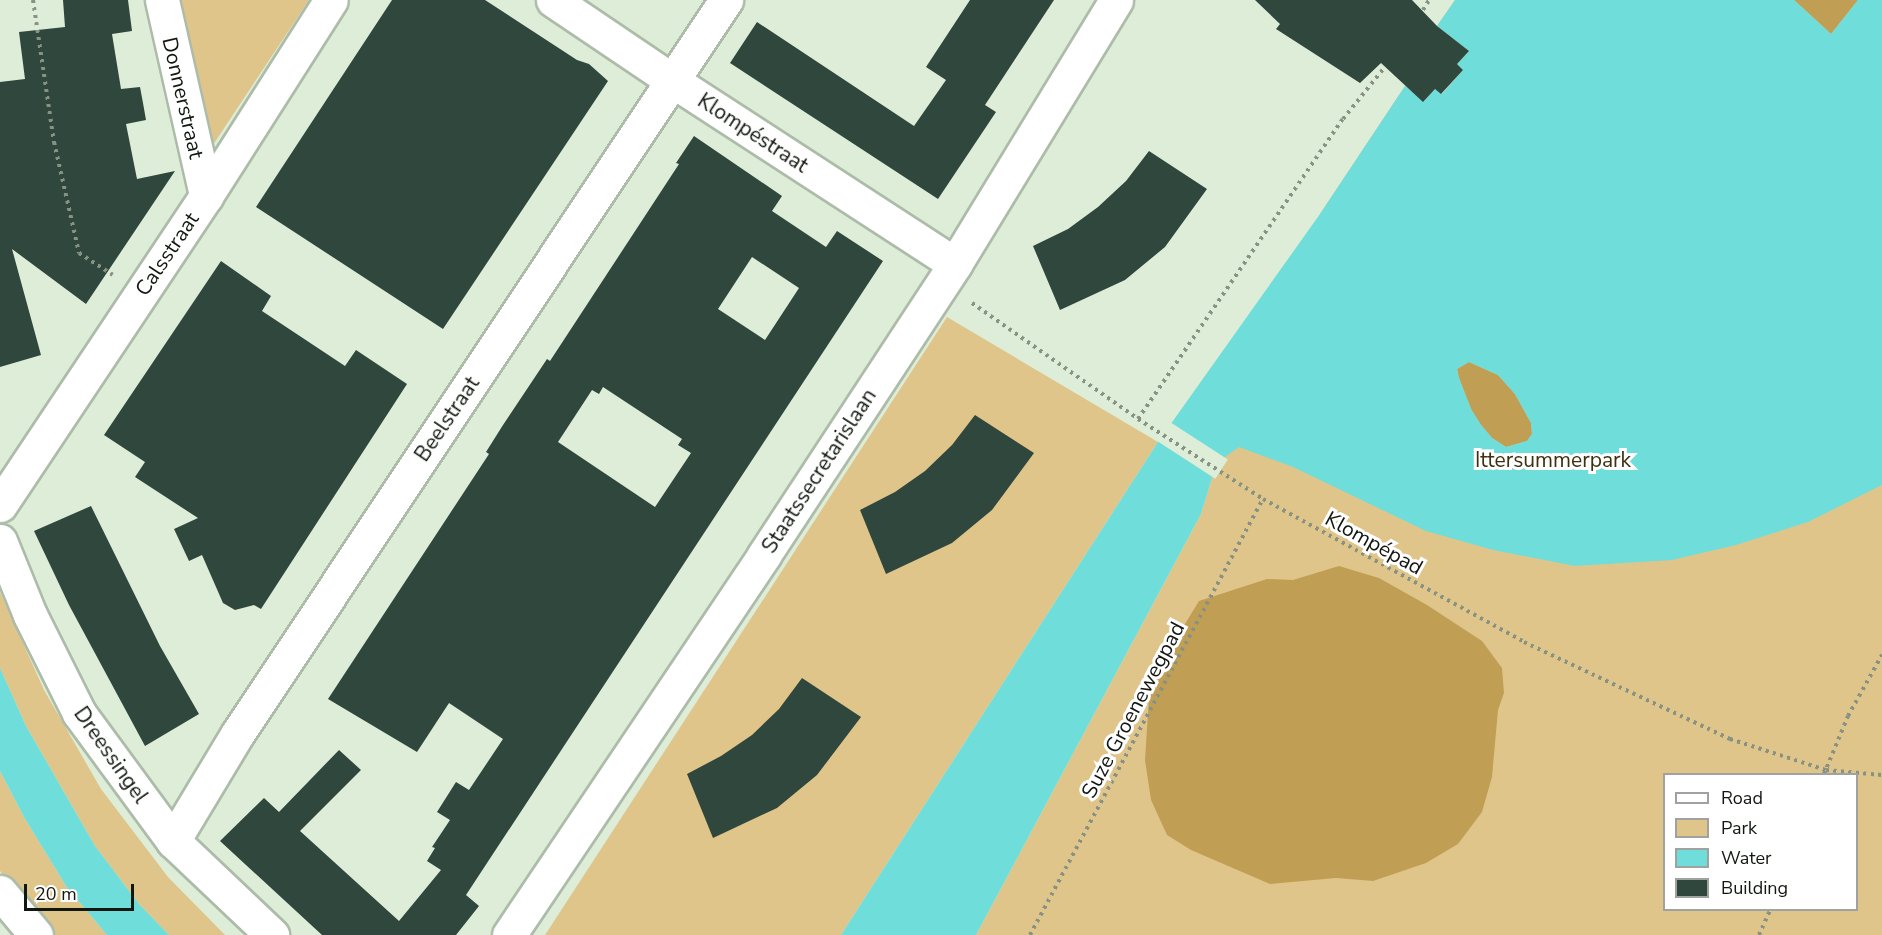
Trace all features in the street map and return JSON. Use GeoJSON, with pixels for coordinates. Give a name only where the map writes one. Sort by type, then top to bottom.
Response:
{"type":"FeatureCollection","features":[{"type":"Feature","properties":{"kind":"street","name":"Donnerstraat"},"geometry":{"type":"LineString","coordinates":[[162,0],[206,196]]}},
{"type":"Feature","properties":{"kind":"street","name":"Calsstraat"},"geometry":{"type":"LineString","coordinates":[[0,505],[206,196],[332,0]]}},
{"type":"Feature","properties":{"kind":"street","name":"Klompéstraat"},"geometry":{"type":"LineString","coordinates":[[553,0],[948,273]]}},
{"type":"Feature","properties":{"kind":"street","name":"Beelstraat"},"geometry":{"type":"LineString","coordinates":[[172,842],[238,733],[726,0]]}},
{"type":"Feature","properties":{"kind":"street","name":"Staatssecretarislaan"},"geometry":{"type":"LineString","coordinates":[[509,935],[764,555],[948,273],[1116,0]]}},
{"type":"Feature","properties":{"kind":"street","name":"Dreessingel"},"geometry":{"type":"LineString","coordinates":[[0,540],[30,615],[79,713],[172,842],[273,935]]}},
{"type":"Feature","properties":{"kind":"street"},"geometry":{"type":"LineString","coordinates":[[0,892],[36,935]]}},
{"type":"Feature","properties":{"kind":"path"},"geometry":{"type":"LineString","coordinates":[[33,0],[54,142],[79,253],[141,293]]}},
{"type":"Feature","properties":{"kind":"path"},"geometry":{"type":"LineString","coordinates":[[1423,10],[1429,0]]}},
{"type":"Feature","properties":{"kind":"path"},"geometry":{"type":"LineString","coordinates":[[1138,419],[1343,118],[1385,67]]}},
{"type":"Feature","properties":{"kind":"path","name":"Klompépad"},"geometry":{"type":"LineString","coordinates":[[948,273],[1138,419],[1263,499],[1524,642],[1730,740],[1825,772],[1844,773]]}},
{"type":"Feature","properties":{"kind":"path","name":"Suze Groenewegpad"},"geometry":{"type":"LineString","coordinates":[[1030,935],[1263,499]]}},
{"type":"Feature","properties":{"kind":"path"},"geometry":{"type":"LineString","coordinates":[[1825,772],[1848,716],[1882,655]]}},
{"type":"Feature","properties":{"kind":"path","name":"Klompépad"},"geometry":{"type":"LineString","coordinates":[[1858,774],[1882,775]]}},
{"type":"Feature","properties":{"kind":"path"},"geometry":{"type":"LineString","coordinates":[[1759,935],[1769,911]]}},
{"type":"Feature","properties":{"kind":"green space"},"geometry":{"type":"Polygon","coordinates":[[[181,0],[309,0],[211,148],[184,22],[181,0]]]}},
{"type":"Feature","properties":{"kind":"green space","name":"Ittersummerpark"},"geometry":{"type":"Polygon","coordinates":[[[1455,0],[1882,0],[1882,935],[976,935],[1201,514],[1213,475],[1320,214],[1405,86],[1424,101],[1435,89],[1442,94],[1463,70],[1457,64],[1469,51],[1437,26],[1455,0]]]}},
{"type":"Feature","properties":{"kind":"green space"},"geometry":{"type":"Polygon","coordinates":[[[947,317],[1158,442],[841,935],[545,935],[947,317]]]}},
{"type":"Feature","properties":{"kind":"green space"},"geometry":{"type":"Polygon","coordinates":[[[0,592],[44,690],[101,789],[168,877],[225,935],[169,935],[139,904],[95,846],[26,726],[0,668],[0,592]]]}},
{"type":"Feature","properties":{"kind":"green space"},"geometry":{"type":"Polygon","coordinates":[[[0,771],[24,817],[66,886],[107,935],[48,935],[0,871],[0,771]]]}},
{"type":"Feature","properties":{"kind":"shaded area"},"geometry":{"type":"Polygon","coordinates":[[[1794,0],[1858,0],[1831,34],[1794,0]]]}},
{"type":"Feature","properties":{"kind":"shaded area"},"geometry":{"type":"Polygon","coordinates":[[[1469,362],[1498,375],[1515,394],[1531,423],[1532,434],[1527,441],[1506,447],[1492,438],[1481,425],[1471,409],[1457,369],[1469,362]]]}},
{"type":"Feature","properties":{"kind":"shaded area"},"geometry":{"type":"Polygon","coordinates":[[[1339,566],[1379,578],[1427,605],[1482,641],[1502,668],[1504,693],[1498,710],[1492,777],[1482,812],[1458,844],[1426,863],[1373,881],[1336,878],[1270,884],[1191,850],[1167,835],[1151,800],[1145,760],[1150,681],[1199,601],[1267,579],[1293,580],[1339,566]]]}},
{"type":"Feature","properties":{"kind":"water"},"geometry":{"type":"Polygon","coordinates":[[[1455,0],[1794,0],[1831,34],[1858,0],[1882,0],[1882,485],[1808,522],[1736,545],[1672,560],[1575,566],[1493,550],[1426,531],[1293,467],[1239,447],[1225,457],[1213,475],[1201,514],[976,935],[841,935],[1158,442],[1320,214],[1405,86],[1424,101],[1435,89],[1442,94],[1463,70],[1457,64],[1469,51],[1437,26],[1455,0]],[[1469,362],[1457,369],[1471,409],[1481,425],[1492,438],[1506,447],[1527,441],[1532,434],[1531,423],[1515,394],[1498,375],[1469,362]]]}},
{"type":"Feature","properties":{"kind":"water"},"geometry":{"type":"Polygon","coordinates":[[[0,668],[26,726],[95,846],[139,904],[169,935],[107,935],[66,886],[24,817],[0,771],[0,668]]]}},
{"type":"Feature","properties":{"kind":"pier"},"geometry":{"type":"Polygon","coordinates":[[[1170,422],[1228,460],[1215,479],[1157,441],[1170,422]]]}},
{"type":"Feature","properties":{"kind":"building"},"geometry":{"type":"Polygon","coordinates":[[[63,0],[128,0],[132,31],[112,34],[121,89],[140,87],[146,120],[126,124],[137,179],[175,171],[86,304],[12,249],[41,355],[0,367],[0,82],[25,79],[19,32],[65,27],[63,0]]]}},
{"type":"Feature","properties":{"kind":"building"},"geometry":{"type":"Polygon","coordinates":[[[392,0],[485,0],[577,60],[589,64],[608,81],[443,329],[256,207],[392,0]]]}},
{"type":"Feature","properties":{"kind":"building"},"geometry":{"type":"Polygon","coordinates":[[[970,0],[1054,0],[985,105],[996,112],[938,199],[730,63],[757,22],[914,126],[946,80],[926,67],[970,0]]]}},
{"type":"Feature","properties":{"kind":"building"},"geometry":{"type":"Polygon","coordinates":[[[1255,0],[1412,0],[1437,26],[1469,51],[1457,64],[1463,70],[1441,94],[1435,89],[1423,102],[1381,63],[1360,83],[1276,29],[1280,24],[1255,0]]]}},
{"type":"Feature","properties":{"kind":"building"},"geometry":{"type":"Polygon","coordinates":[[[694,136],[782,196],[772,211],[826,247],[837,231],[883,261],[466,895],[479,906],[456,935],[322,935],[220,841],[264,798],[279,812],[339,750],[361,770],[300,831],[399,921],[441,870],[427,861],[435,848],[432,847],[450,820],[437,812],[456,782],[469,790],[503,739],[449,703],[417,752],[328,699],[489,454],[486,452],[503,425],[547,359],[550,361],[679,164],[676,163],[694,136]],[[752,257],[718,309],[765,340],[799,288],[752,257]],[[603,387],[599,394],[592,390],[558,442],[655,507],[691,453],[678,445],[682,439],[603,387]]]}},
{"type":"Feature","properties":{"kind":"building"},"geometry":{"type":"Polygon","coordinates":[[[1149,151],[1207,189],[1165,247],[1125,280],[1060,310],[1033,246],[1068,229],[1098,207],[1126,181],[1149,151]]]}},
{"type":"Feature","properties":{"kind":"building"},"geometry":{"type":"Polygon","coordinates":[[[221,261],[271,296],[262,311],[345,366],[356,350],[407,384],[261,609],[254,605],[235,610],[223,603],[202,555],[189,561],[174,529],[198,518],[135,477],[145,462],[104,435],[221,261]]]}},
{"type":"Feature","properties":{"kind":"building"},"geometry":{"type":"Polygon","coordinates":[[[975,415],[1034,453],[992,510],[952,543],[886,574],[860,510],[895,492],[925,471],[952,445],[975,415]]]}},
{"type":"Feature","properties":{"kind":"building"},"geometry":{"type":"Polygon","coordinates":[[[91,506],[160,646],[199,714],[145,746],[69,605],[34,531],[91,506]]]}},
{"type":"Feature","properties":{"kind":"building"},"geometry":{"type":"Polygon","coordinates":[[[802,678],[861,717],[817,775],[777,808],[713,838],[687,774],[721,756],[752,735],[779,709],[802,678]]]}}]}
